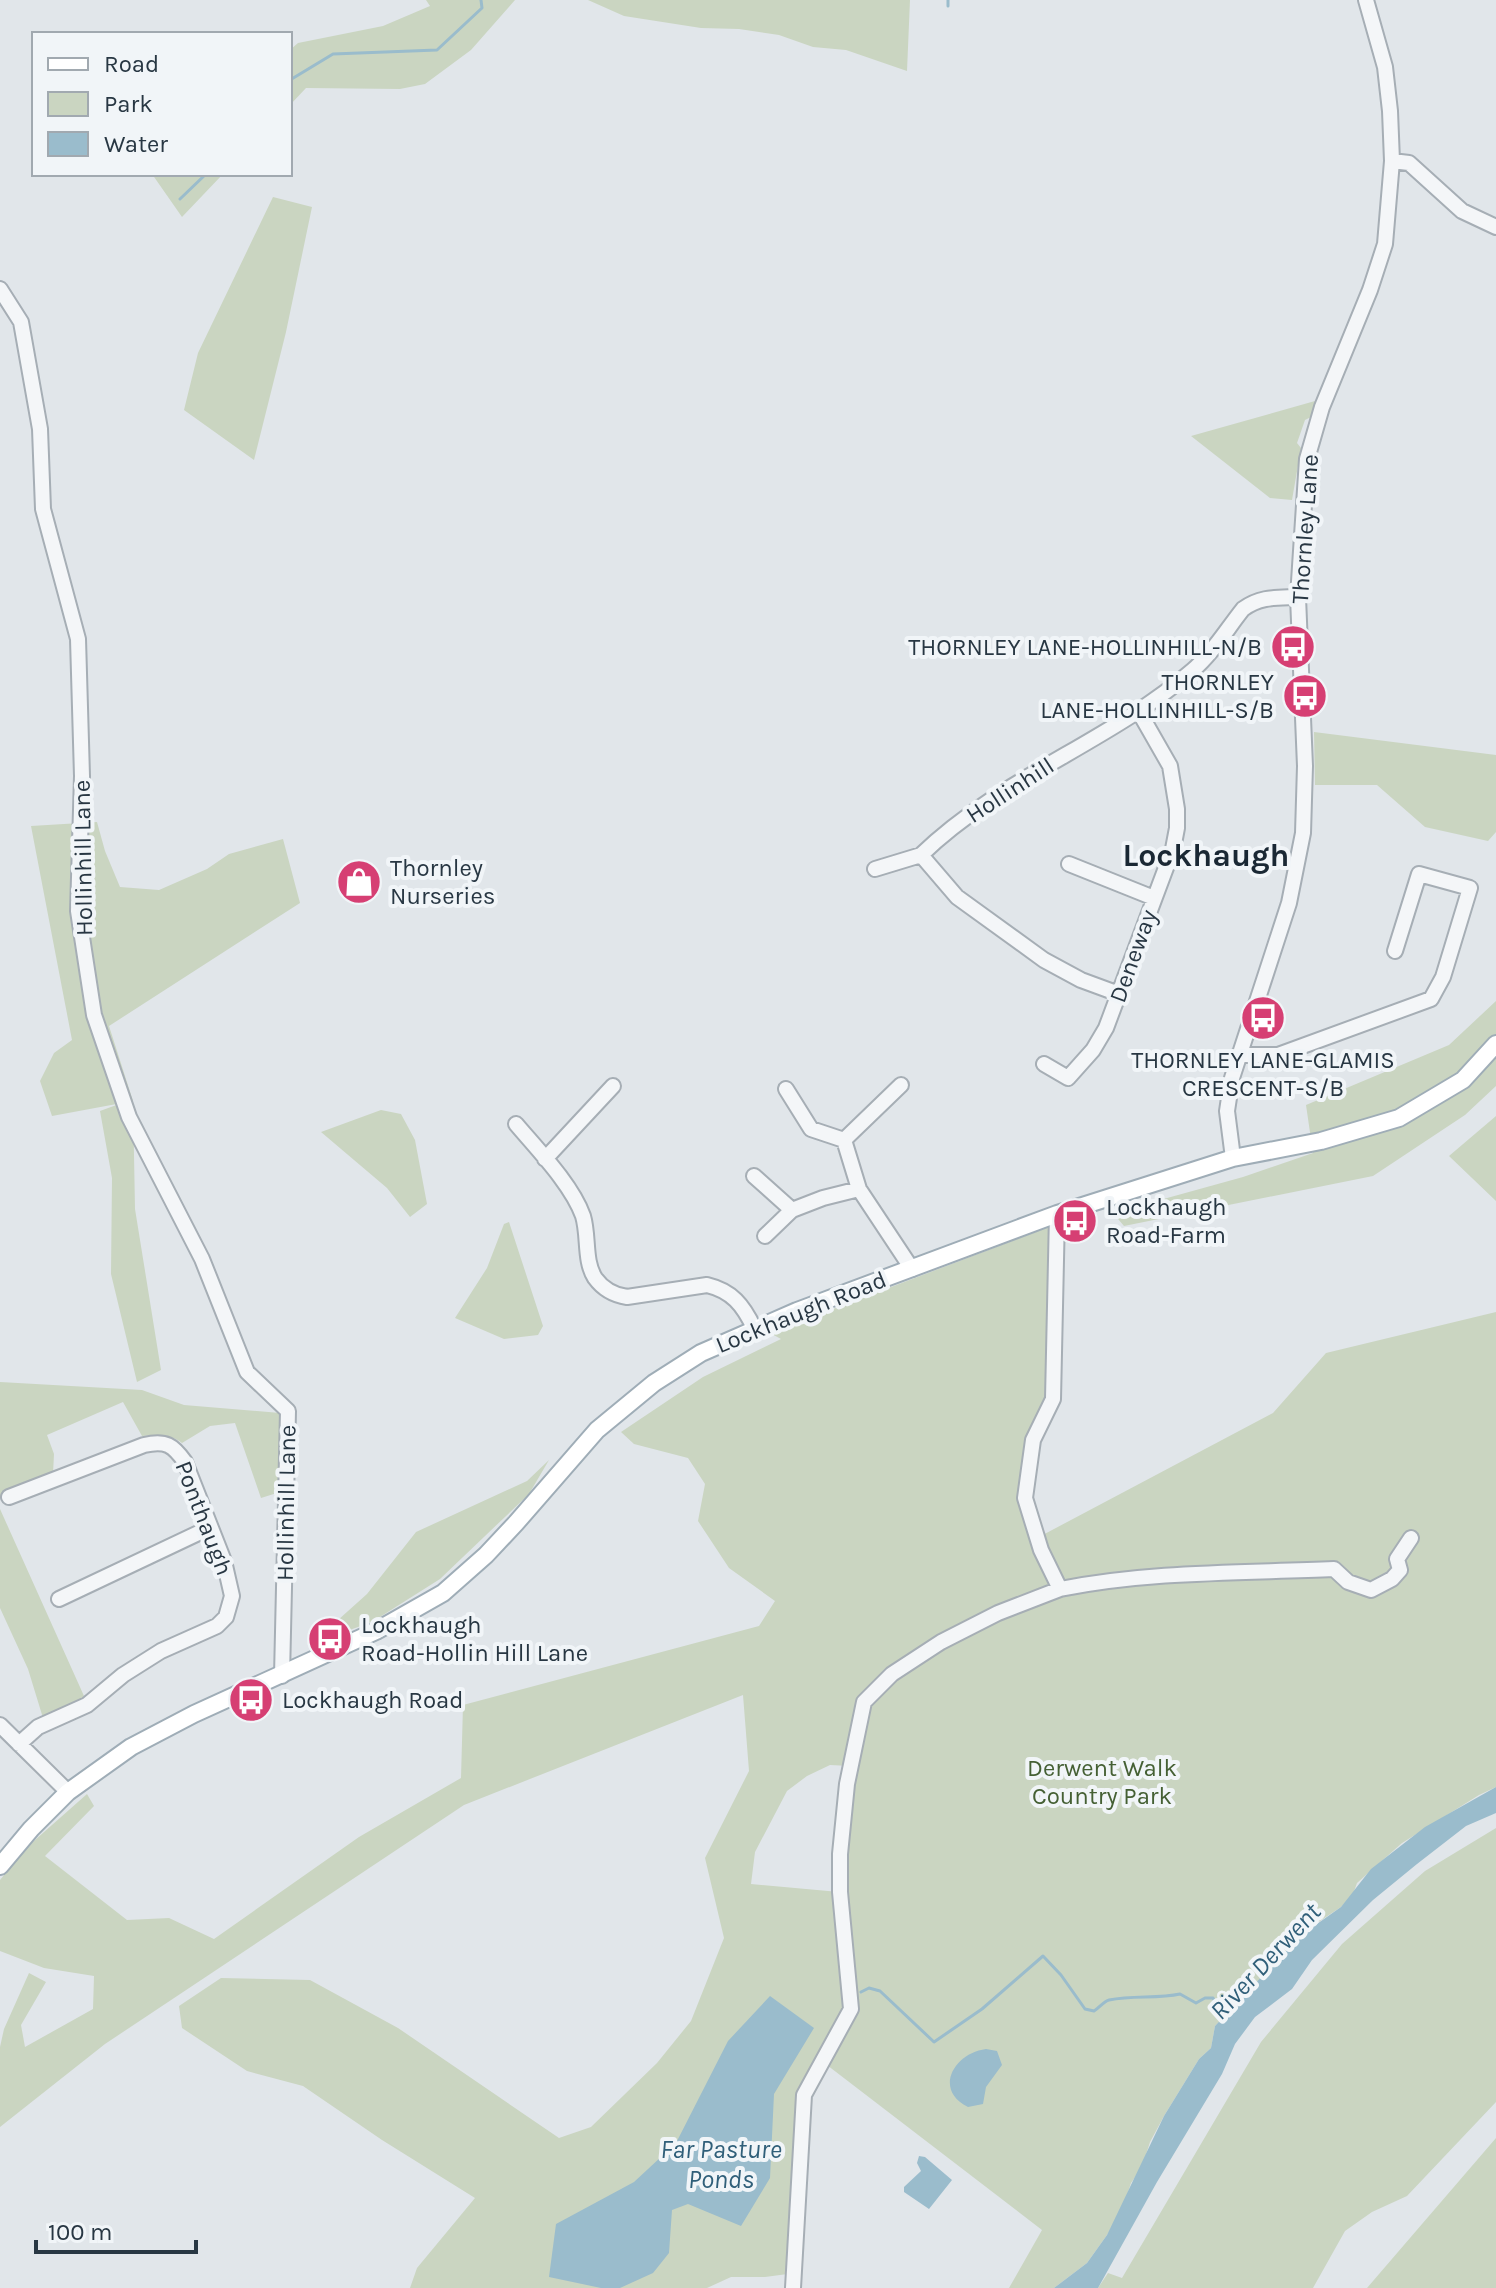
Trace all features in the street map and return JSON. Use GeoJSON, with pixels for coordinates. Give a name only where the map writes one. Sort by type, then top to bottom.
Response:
{"type":"FeatureCollection","features":[{"type":"Feature","properties":{"kind":"main road","name":"Lockhaugh Road"},"geometry":{"type":"LineString","coordinates":[[0,1866],[68,1792],[131,1747],[194,1714],[376,1631],[443,1593],[506,1534],[597,1430],[666,1375],[701,1353],[754,1328],[1057,1214],[1233,1158],[1321,1141],[1399,1118],[1463,1080],[1496,1044]]}},
{"type":"Feature","properties":{"kind":"street","name":"Thornley Lane"},"geometry":{"type":"LineString","coordinates":[[1233,1158],[1227,1111],[1238,1055],[1289,903],[1303,833],[1305,766],[1298,597],[1307,459],[1322,407],[1370,290],[1385,244],[1392,161],[1390,111],[1385,67],[1366,0]]}},
{"type":"Feature","properties":{"kind":"street"},"geometry":{"type":"LineString","coordinates":[[1392,161],[1409,163],[1462,211],[1496,227]]}},
{"type":"Feature","properties":{"kind":"street","name":"Hollinhill Lane"},"geometry":{"type":"LineString","coordinates":[[0,289],[21,322],[40,429],[43,509],[78,639],[82,776],[78,911],[94,1015],[129,1117],[202,1259],[247,1372],[288,1411],[282,1676]]}},
{"type":"Feature","properties":{"kind":"street","name":"Hollinhill"},"geometry":{"type":"LineString","coordinates":[[921,855],[966,818],[1138,710],[1194,669],[1251,603],[1262,598],[1298,597]]}},
{"type":"Feature","properties":{"kind":"street","name":"Deneway"},"geometry":{"type":"LineString","coordinates":[[1044,1064],[1068,1078],[1093,1050],[1106,1028],[1173,849],[1177,809],[1170,766],[1138,710]]}},
{"type":"Feature","properties":{"kind":"street"},"geometry":{"type":"LineString","coordinates":[[875,869],[921,855],[957,897],[1044,960],[1081,980],[1119,994]]}},
{"type":"Feature","properties":{"kind":"street"},"geometry":{"type":"LineString","coordinates":[[1069,864],[1154,898]]}},
{"type":"Feature","properties":{"kind":"street"},"geometry":{"type":"LineString","coordinates":[[1238,1055],[1278,1055],[1431,999],[1443,977],[1470,888],[1419,874],[1395,951]]}},
{"type":"Feature","properties":{"kind":"street"},"geometry":{"type":"LineString","coordinates":[[844,1140],[901,1085]]}},
{"type":"Feature","properties":{"kind":"street"},"geometry":{"type":"LineString","coordinates":[[545,1159],[613,1086]]}},
{"type":"Feature","properties":{"kind":"street"},"geometry":{"type":"LineString","coordinates":[[786,1089],[811,1129],[844,1140]]}},
{"type":"Feature","properties":{"kind":"street"},"geometry":{"type":"LineString","coordinates":[[516,1124],[577,1204],[584,1220],[593,1275],[608,1291],[627,1297],[707,1285],[720,1288],[745,1309],[754,1328]]}},
{"type":"Feature","properties":{"kind":"street"},"geometry":{"type":"LineString","coordinates":[[844,1140],[859,1189],[912,1269]]}},
{"type":"Feature","properties":{"kind":"street"},"geometry":{"type":"LineString","coordinates":[[754,1176],[792,1210]]}},
{"type":"Feature","properties":{"kind":"street"},"geometry":{"type":"LineString","coordinates":[[765,1236],[792,1210],[859,1189]]}},
{"type":"Feature","properties":{"kind":"street"},"geometry":{"type":"LineString","coordinates":[[1057,1214],[1053,1399],[1033,1440],[1025,1498],[1041,1550],[1058,1584]]}},
{"type":"Feature","properties":{"kind":"street","name":"Ponthaugh"},"geometry":{"type":"LineString","coordinates":[[9,1497],[159,1441],[175,1448],[185,1462],[224,1561],[232,1596],[226,1617],[217,1626],[161,1651],[123,1675],[87,1705],[38,1727],[19,1744]]}},
{"type":"Feature","properties":{"kind":"street"},"geometry":{"type":"LineString","coordinates":[[59,1599],[209,1528]]}},
{"type":"Feature","properties":{"kind":"street"},"geometry":{"type":"LineString","coordinates":[[793,2288],[804,2095],[851,2009],[840,1892],[840,1854],[847,1784],[864,1702],[892,1674],[941,1642],[1058,1584],[1334,1569],[1348,1582],[1371,1590],[1392,1579],[1400,1570],[1397,1559],[1411,1538]]}},
{"type":"Feature","properties":{"kind":"street"},"geometry":{"type":"LineString","coordinates":[[0,1725],[68,1792]]}},
{"type":"Feature","properties":{"kind":"green space"},"geometry":{"type":"Polygon","coordinates":[[[426,0],[515,0],[471,50],[425,84],[400,89],[306,88],[292,103],[292,48],[298,43],[383,26],[430,6],[426,0]]]}},
{"type":"Feature","properties":{"kind":"green space"},"geometry":{"type":"Polygon","coordinates":[[[588,0],[910,0],[907,71],[846,50],[813,47],[779,35],[739,29],[701,28],[624,16],[588,0]]]}},
{"type":"Feature","properties":{"kind":"green space"},"geometry":{"type":"Polygon","coordinates":[[[153,176],[221,176],[182,217],[153,176]]]}},
{"type":"Feature","properties":{"kind":"green space"},"geometry":{"type":"Polygon","coordinates":[[[273,197],[312,207],[286,332],[254,460],[184,410],[198,353],[273,197]]]}},
{"type":"Feature","properties":{"kind":"green space"},"geometry":{"type":"Polygon","coordinates":[[[1315,401],[1311,417],[1305,420],[1297,443],[1301,448],[1292,500],[1270,498],[1191,436],[1315,401]]]}},
{"type":"Feature","properties":{"kind":"green space"},"geometry":{"type":"Polygon","coordinates":[[[1314,732],[1496,755],[1496,832],[1488,841],[1425,827],[1377,785],[1315,785],[1314,732]]]}},
{"type":"Feature","properties":{"kind":"green space"},"geometry":{"type":"Polygon","coordinates":[[[97,822],[120,887],[159,890],[207,869],[229,854],[283,839],[300,903],[109,1026],[133,1101],[135,1209],[161,1370],[137,1382],[111,1274],[112,1178],[100,1111],[122,1103],[52,1116],[40,1081],[54,1053],[72,1040],[31,826],[97,822]]]}},
{"type":"Feature","properties":{"kind":"green space"},"geometry":{"type":"Polygon","coordinates":[[[1496,1001],[1496,1086],[1465,1115],[1373,1176],[1124,1226],[1113,1213],[1243,1177],[1313,1153],[1306,1105],[1449,1045],[1496,1001]]]}},
{"type":"Feature","properties":{"kind":"green space"},"geometry":{"type":"Polygon","coordinates":[[[381,1110],[401,1114],[415,1140],[427,1204],[410,1217],[387,1188],[321,1132],[381,1110]]]}},
{"type":"Feature","properties":{"kind":"green space"},"geometry":{"type":"Polygon","coordinates":[[[1496,1116],[1496,1201],[1449,1156],[1496,1116]]]}},
{"type":"Feature","properties":{"kind":"green space"},"geometry":{"type":"Polygon","coordinates":[[[509,1222],[543,1326],[538,1335],[504,1339],[455,1318],[487,1268],[504,1224],[509,1222]]]}},
{"type":"Feature","properties":{"kind":"green space","name":"Derwent Walk Country Park"},"geometry":{"type":"Polygon","coordinates":[[[1057,1224],[1053,1399],[1033,1440],[1025,1498],[1037,1538],[1273,1413],[1326,1353],[1496,1312],[1496,1787],[1402,1843],[1357,1883],[1353,1894],[1341,1907],[1311,1927],[1215,2026],[1211,2048],[1199,2059],[1164,2116],[1124,2204],[1087,2263],[1054,2288],[1009,2288],[1042,2230],[823,2062],[804,2095],[795,2273],[731,2277],[707,2288],[410,2288],[417,2268],[475,2198],[303,2086],[247,2071],[182,2028],[179,2006],[221,1978],[310,1980],[398,2028],[559,2138],[591,2127],[657,2063],[691,2021],[724,1938],[705,1858],[749,1771],[743,1695],[464,1805],[105,2044],[0,2127],[0,2047],[4,2029],[29,1973],[46,1982],[21,2025],[25,2047],[93,2009],[94,1976],[44,1968],[0,1951],[0,1880],[26,1848],[87,1794],[94,1806],[45,1856],[127,1920],[169,1918],[214,1939],[359,1837],[461,1778],[463,1705],[759,1626],[775,1601],[729,1568],[698,1521],[705,1484],[688,1458],[634,1444],[621,1432],[703,1377],[781,1339],[770,1333],[1057,1224]],[[830,1765],[807,1776],[787,1791],[755,1852],[751,1884],[839,1892],[850,1766],[830,1765]]]}},
{"type":"Feature","properties":{"kind":"green space"},"geometry":{"type":"Polygon","coordinates":[[[0,1382],[142,1390],[184,1405],[280,1413],[280,1492],[261,1498],[235,1423],[210,1426],[182,1443],[158,1435],[142,1436],[123,1402],[47,1435],[54,1454],[53,1474],[0,1497],[0,1382]]]}},
{"type":"Feature","properties":{"kind":"green space"},"geometry":{"type":"Polygon","coordinates":[[[549,1460],[529,1494],[440,1579],[372,1622],[344,1632],[338,1620],[367,1594],[416,1532],[527,1481],[549,1460]]]}},
{"type":"Feature","properties":{"kind":"green space"},"geometry":{"type":"Polygon","coordinates":[[[0,1509],[84,1696],[65,1711],[43,1718],[28,1669],[0,1608],[0,1509]]]}},
{"type":"Feature","properties":{"kind":"green space"},"geometry":{"type":"Polygon","coordinates":[[[1496,1828],[1496,2102],[1407,2196],[1372,2212],[1345,2231],[1313,2288],[1098,2288],[1108,2273],[1122,2278],[1261,2042],[1342,1944],[1425,1871],[1496,1828]]]}},
{"type":"Feature","properties":{"kind":"green space"},"geometry":{"type":"Polygon","coordinates":[[[1496,2138],[1496,2288],[1367,2288],[1496,2138]]]}},
{"type":"Feature","properties":{"kind":"water"},"geometry":{"type":"Polygon","coordinates":[[[1496,1787],[1496,1813],[1466,1826],[1373,1900],[1312,1960],[1292,1989],[1255,2017],[1235,2044],[1222,2074],[1098,2288],[1054,2288],[1087,2263],[1107,2235],[1164,2116],[1199,2059],[1211,2048],[1215,2026],[1300,1936],[1341,1907],[1371,1869],[1425,1827],[1496,1787]]]}},
{"type":"Feature","properties":{"kind":"water","name":"Far Pasture Ponds"},"geometry":{"type":"Polygon","coordinates":[[[770,1996],[814,2028],[774,2094],[770,2178],[741,2226],[688,2204],[672,2210],[669,2253],[653,2273],[620,2288],[601,2288],[549,2277],[556,2224],[634,2182],[676,2143],[728,2041],[770,1996]]]}},
{"type":"Feature","properties":{"kind":"water"},"geometry":{"type":"Polygon","coordinates":[[[986,2049],[997,2051],[1002,2065],[986,2087],[983,2104],[968,2107],[957,2100],[952,2091],[952,2073],[965,2057],[986,2049]]]}},
{"type":"Feature","properties":{"kind":"water"},"geometry":{"type":"Polygon","coordinates":[[[919,2156],[925,2157],[952,2180],[929,2209],[904,2192],[904,2187],[921,2171],[917,2163],[919,2156]]]}},
{"type":"Feature","properties":{"kind":"waterway"},"geometry":{"type":"LineString","coordinates":[[292,79],[333,54],[437,50],[482,8],[481,0]]}},
{"type":"Feature","properties":{"kind":"waterway"},"geometry":{"type":"LineString","coordinates":[[948,0],[948,6]]}},
{"type":"Feature","properties":{"kind":"waterway"},"geometry":{"type":"LineString","coordinates":[[180,199],[204,176]]}},
{"type":"Feature","properties":{"kind":"waterway","name":"River Derwent"},"geometry":{"type":"LineString","coordinates":[[861,1992],[869,1988],[880,1991],[934,2042],[982,2009],[1043,1956],[1085,2009],[1094,2011],[1107,2001],[1118,1999],[1180,1994],[1196,2003],[1213,1998],[1221,2013],[1230,2019]]}},
{"type":"Feature","properties":{"kind":"place","name":"THORNLEY LANE-HOLLINHILL-N/B"},"geometry":{"type":"Point","coordinates":[1293,647]}},
{"type":"Feature","properties":{"kind":"place","name":"THORNLEY LANE-HOLLINHILL-S/B"},"geometry":{"type":"Point","coordinates":[1305,696]}},
{"type":"Feature","properties":{"kind":"place","name":"Thornley Nurseries"},"geometry":{"type":"Point","coordinates":[359,882]}},
{"type":"Feature","properties":{"kind":"place","name":"THORNLEY LANE-GLAMIS CRESCENT-S/B"},"geometry":{"type":"Point","coordinates":[1263,1018]}},
{"type":"Feature","properties":{"kind":"place","name":"Lockhaugh Road-Farm"},"geometry":{"type":"Point","coordinates":[1075,1221]}},
{"type":"Feature","properties":{"kind":"place","name":"Lockhaugh Road-Hollin Hill Lane"},"geometry":{"type":"Point","coordinates":[330,1639]}},
{"type":"Feature","properties":{"kind":"place","name":"Lockhaugh Road"},"geometry":{"type":"Point","coordinates":[251,1700]}},
{"type":"Feature","properties":{"kind":"district","name":"Lockhaugh"},"geometry":{"type":"Point","coordinates":[1206,855]}}]}
